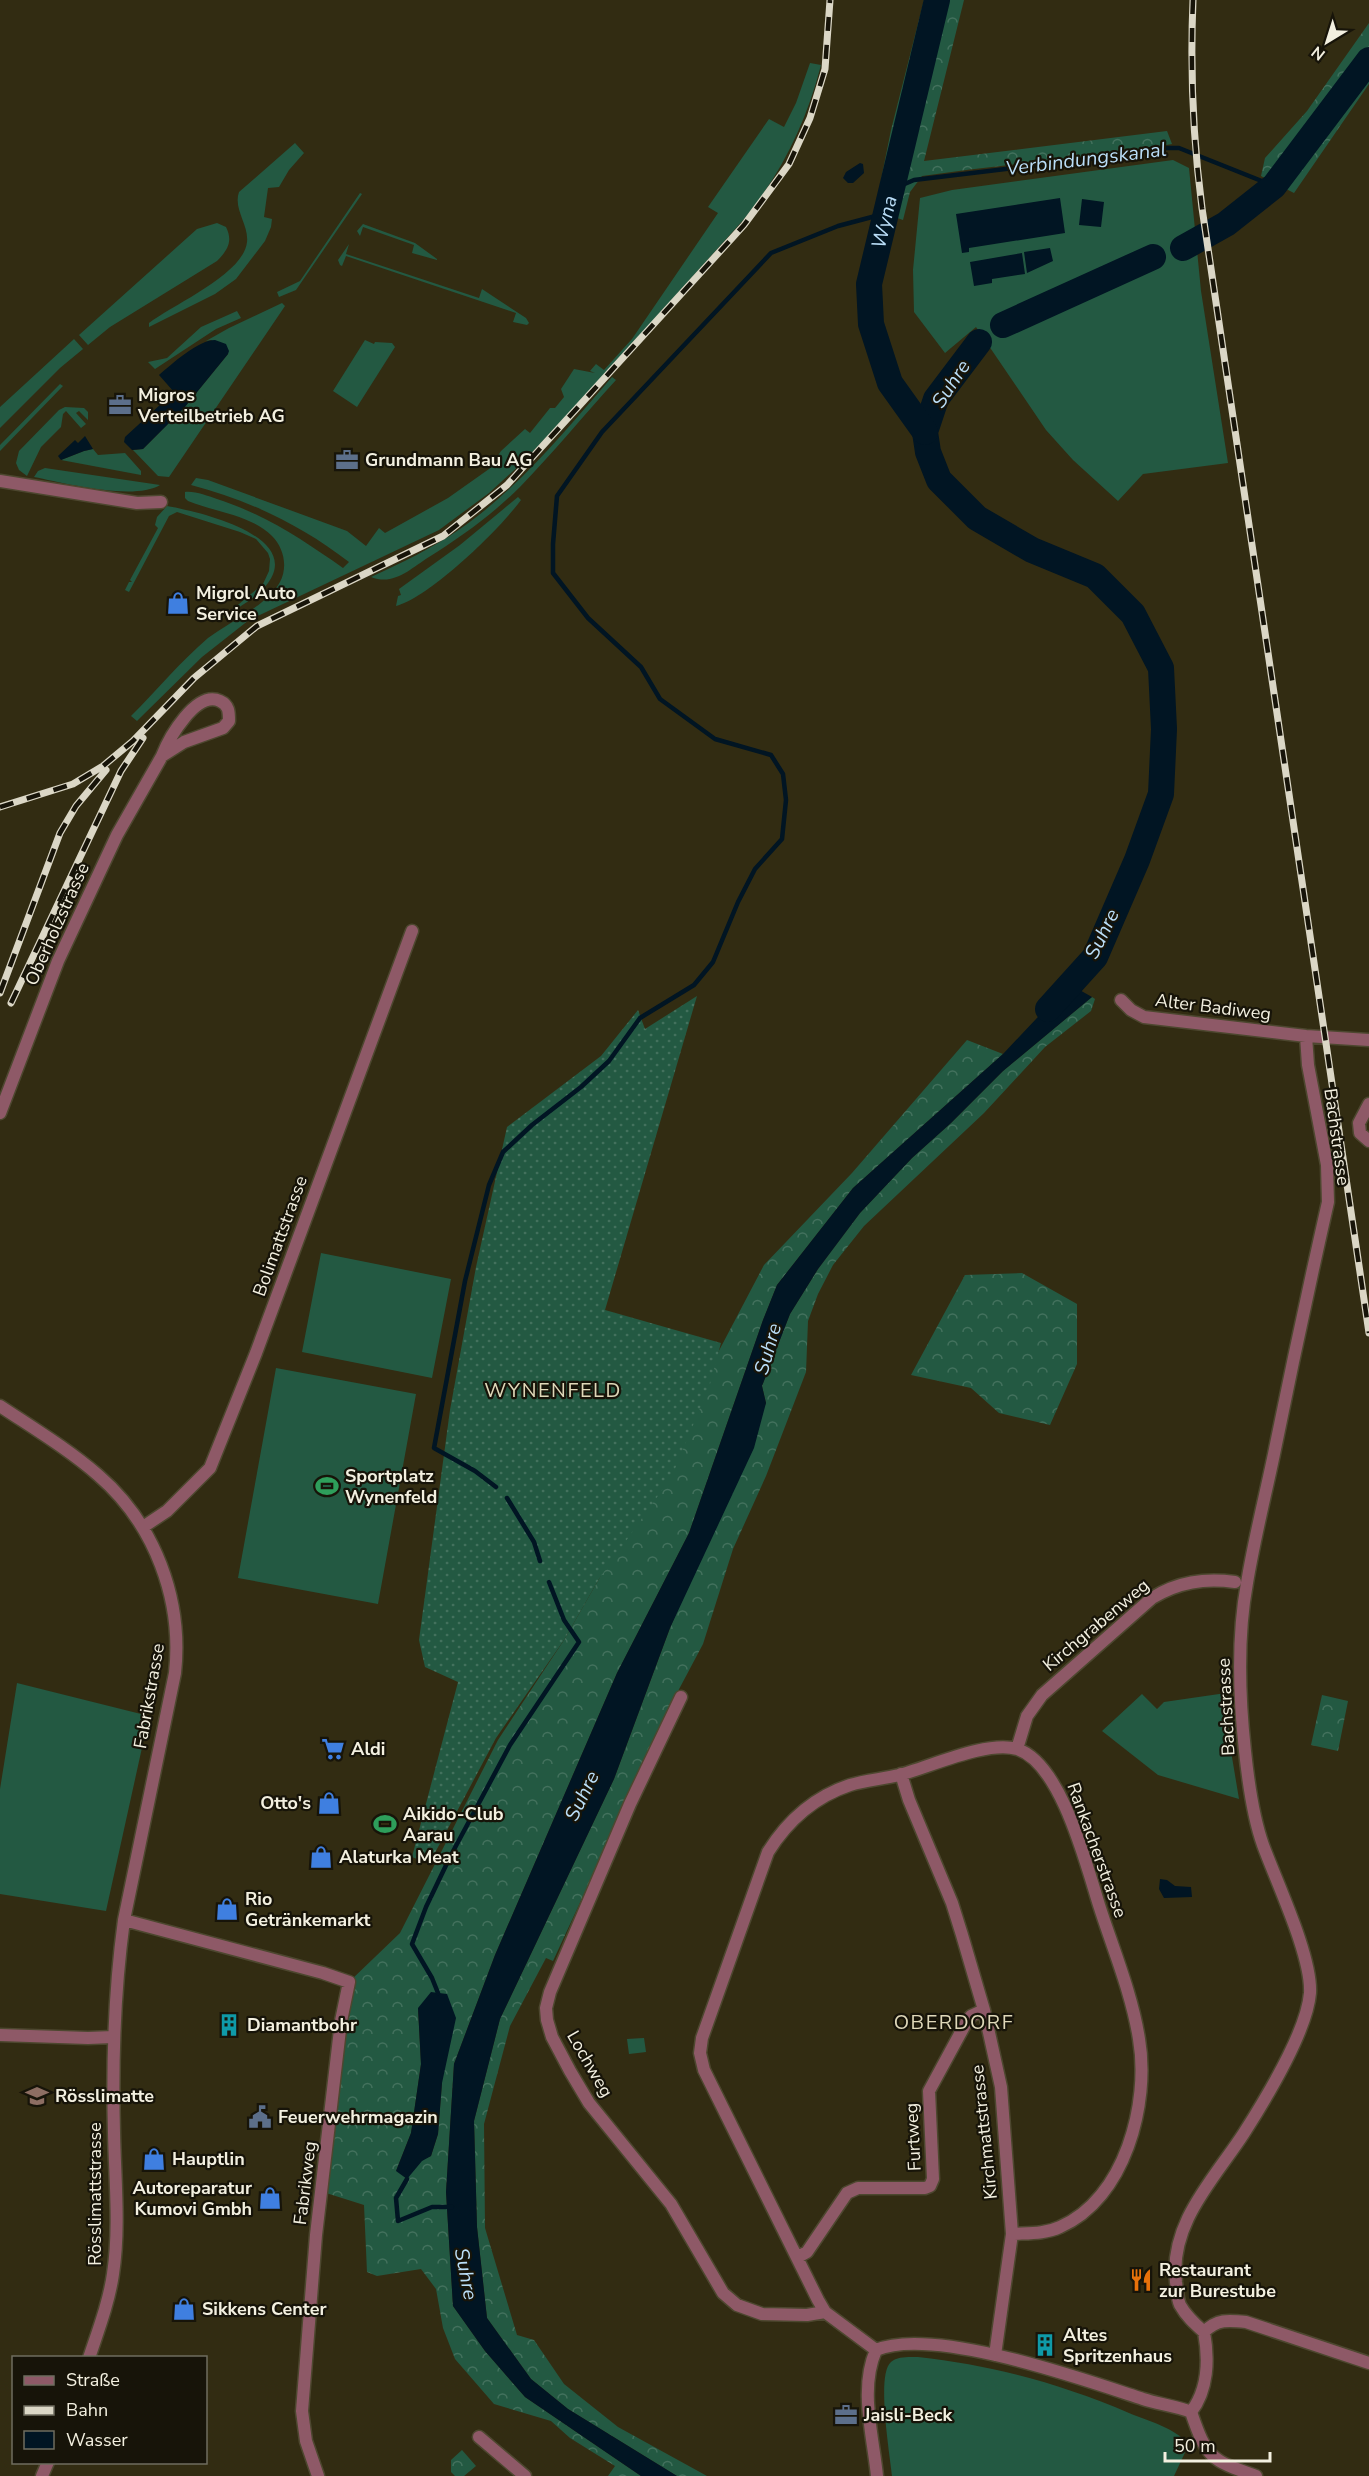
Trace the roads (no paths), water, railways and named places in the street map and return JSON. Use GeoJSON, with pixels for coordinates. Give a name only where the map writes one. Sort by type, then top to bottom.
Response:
{"type":"FeatureCollection","features":[{"type":"Feature","properties":{"kind":"street"},"geometry":{"type":"LineString","coordinates":[[0,481],[137,503],[161,502]]}},
{"type":"Feature","properties":{"kind":"street","name":"Oberholzstrasse"},"geometry":{"type":"LineString","coordinates":[[0,1113],[58,961],[117,835],[162,756],[167,742],[182,720],[201,702],[211,699],[227,706],[230,712],[229,721],[223,728],[184,742],[162,756]]}},
{"type":"Feature","properties":{"kind":"street","name":"Bolimattstrasse"},"geometry":{"type":"LineString","coordinates":[[143,1527],[174,1504],[210,1468],[256,1353],[412,931]]}},
{"type":"Feature","properties":{"kind":"street","name":"Alter Badiweg"},"geometry":{"type":"LineString","coordinates":[[1121,1000],[1131,1010],[1144,1017],[1306,1036],[1369,1040]]}},
{"type":"Feature","properties":{"kind":"street","name":"Bachstrasse"},"geometry":{"type":"LineString","coordinates":[[1204,2332],[1188,2318],[1178,2302],[1175,2275],[1184,2226],[1202,2193],[1244,2133],[1286,2059],[1298,2032],[1310,1991],[1307,1967],[1296,1931],[1258,1827],[1245,1753],[1241,1700],[1241,1658],[1247,1584],[1328,1202],[1327,1165],[1308,1065],[1306,1036]]}},
{"type":"Feature","properties":{"kind":"street"},"geometry":{"type":"LineString","coordinates":[[1369,1104],[1359,1123],[1360,1133],[1369,1141]]}},
{"type":"Feature","properties":{"kind":"street","name":"Fabrikstrasse"},"geometry":{"type":"LineString","coordinates":[[0,1406],[99,1475],[124,1502],[143,1527],[166,1578],[175,1611],[178,1644],[175,1673],[132,1891],[124,1920]]}},
{"type":"Feature","properties":{"kind":"street","name":"Kirchgrabenweg"},"geometry":{"type":"LineString","coordinates":[[1017,1749],[1027,1716],[1042,1695],[1152,1598],[1189,1582],[1204,1580],[1235,1582]]}},
{"type":"Feature","properties":{"kind":"street","name":"Lochweg"},"geometry":{"type":"LineString","coordinates":[[681,1697],[630,1804],[550,1992],[546,2008],[548,2020],[552,2037],[589,2103],[671,2204],[729,2299],[749,2311],[762,2314],[807,2315],[825,2312]]}},
{"type":"Feature","properties":{"kind":"street"},"geometry":{"type":"LineString","coordinates":[[876,2350],[825,2312],[704,2070],[700,2053],[702,2038],[768,1852],[779,1834],[795,1816],[814,1802],[850,1785],[901,1774],[961,1755],[1000,1747],[1017,1749]]}},
{"type":"Feature","properties":{"kind":"street","name":"Rankacherstrasse"},"geometry":{"type":"LineString","coordinates":[[1012,2234],[1042,2232],[1059,2228],[1079,2217],[1108,2187],[1126,2152],[1137,2115],[1143,2080],[1136,2028],[1121,1972],[1076,1833],[1055,1785],[1042,1766],[1017,1749]]}},
{"type":"Feature","properties":{"kind":"street","name":"Kirchmattstrasse"},"geometry":{"type":"LineString","coordinates":[[901,1774],[909,1800],[952,1903],[984,2010],[1001,2087],[1012,2234],[995,2355]]}},
{"type":"Feature","properties":{"kind":"street","name":"Rösslimattstrasse"},"geometry":{"type":"LineString","coordinates":[[90,2356],[113,2277],[115,2258],[117,2211],[113,2037],[118,1961],[124,1920]]}},
{"type":"Feature","properties":{"kind":"street","name":"Fabrikweg"},"geometry":{"type":"LineString","coordinates":[[124,1920],[323,1972],[349,1982],[341,2021],[316,2235],[302,2411],[306,2442],[318,2476]]}},
{"type":"Feature","properties":{"kind":"street","name":"Furtweg"},"geometry":{"type":"LineString","coordinates":[[798,2257],[807,2252],[847,2193],[858,2188],[925,2188],[930,2186],[933,2179],[929,2091],[967,2021],[971,2016],[984,2010]]}},
{"type":"Feature","properties":{"kind":"street"},"geometry":{"type":"LineString","coordinates":[[0,2035],[113,2037]]}},
{"type":"Feature","properties":{"kind":"street"},"geometry":{"type":"LineString","coordinates":[[1191,2412],[1199,2402],[1207,2364],[1204,2332],[1214,2323],[1227,2320],[1246,2322],[1369,2363]]}},
{"type":"Feature","properties":{"kind":"street"},"geometry":{"type":"LineString","coordinates":[[876,2350],[900,2343],[995,2355],[1067,2374],[1191,2412]]}},
{"type":"Feature","properties":{"kind":"street"},"geometry":{"type":"LineString","coordinates":[[876,2350],[867,2384],[877,2476]]}},
{"type":"Feature","properties":{"kind":"street"},"geometry":{"type":"LineString","coordinates":[[1191,2412],[1207,2450],[1214,2459],[1226,2466],[1256,2476]]}},
{"type":"Feature","properties":{"kind":"street"},"geometry":{"type":"LineString","coordinates":[[479,2436],[525,2476]]}},
{"type":"Feature","properties":{"kind":"water"},"geometry":{"type":"Polygon","coordinates":[[[860,163],[863,164],[864,173],[853,183],[848,183],[843,178],[846,172],[860,163]]]}},
{"type":"Feature","properties":{"kind":"water"},"geometry":{"type":"Polygon","coordinates":[[[1060,198],[1065,233],[969,248],[969,252],[962,253],[956,214],[1060,198]]]}},
{"type":"Feature","properties":{"kind":"water"},"geometry":{"type":"Polygon","coordinates":[[[1082,199],[1104,202],[1101,227],[1079,225],[1082,199]]]}},
{"type":"Feature","properties":{"kind":"water"},"geometry":{"type":"Polygon","coordinates":[[[1050,248],[1053,261],[1027,273],[1024,252],[1050,248]]]}},
{"type":"Feature","properties":{"kind":"water"},"geometry":{"type":"Polygon","coordinates":[[[1022,253],[1025,274],[992,279],[992,283],[974,286],[970,262],[1022,253]]]}},
{"type":"Feature","properties":{"kind":"water"},"geometry":{"type":"Polygon","coordinates":[[[215,340],[226,344],[228,354],[184,408],[143,449],[132,450],[124,442],[125,437],[174,392],[159,375],[193,348],[215,340]]]}},
{"type":"Feature","properties":{"kind":"water"},"geometry":{"type":"Polygon","coordinates":[[[85,436],[93,449],[61,460],[58,456],[75,440],[78,443],[85,436]]]}},
{"type":"Feature","properties":{"kind":"water","name":"Suhre"},"geometry":{"type":"Polygon","coordinates":[[[1069,984],[1092,997],[1003,1071],[912,1158],[860,1213],[818,1269],[790,1314],[762,1386],[766,1403],[754,1448],[670,1628],[614,1779],[500,2019],[474,2121],[477,2227],[487,2318],[531,2379],[568,2409],[677,2476],[641,2476],[525,2397],[485,2351],[453,2306],[446,2192],[454,2064],[495,1955],[617,1673],[689,1533],[777,1285],[853,1188],[1003,1054],[1069,984]]]}},
{"type":"Feature","properties":{"kind":"water"},"geometry":{"type":"Polygon","coordinates":[[[1160,1879],[1167,1880],[1175,1886],[1191,1887],[1192,1897],[1164,1898],[1159,1889],[1160,1879]]]}},
{"type":"Feature","properties":{"kind":"water"},"geometry":{"type":"Polygon","coordinates":[[[431,1992],[447,1994],[456,2018],[442,2083],[438,2134],[431,2156],[422,2161],[407,2179],[396,2171],[411,2133],[421,2064],[418,2008],[431,1992]]]}},
{"type":"Feature","properties":{"kind":"waterway","name":"Wyna"},"geometry":{"type":"LineString","coordinates":[[925,432],[890,383],[871,324],[869,284],[937,0]]}},
{"type":"Feature","properties":{"kind":"waterway","name":"Suhre"},"geometry":{"type":"LineString","coordinates":[[1183,248],[1226,224],[1274,186],[1369,60]]}},
{"type":"Feature","properties":{"kind":"waterway","name":"Verbindungskanal"},"geometry":{"type":"LineString","coordinates":[[893,189],[914,180],[1107,157],[1157,148],[1179,148],[1274,186]]}},
{"type":"Feature","properties":{"kind":"waterway"},"geometry":{"type":"LineString","coordinates":[[496,1487],[475,1471],[434,1448],[465,1281],[489,1185],[503,1152],[609,1061],[640,1018],[694,985],[713,962],[738,902],[755,869],[782,839],[786,800],[783,774],[771,755],[715,739],[660,699],[641,667],[588,618],[553,573],[557,496],[602,432],[771,253],[838,226],[887,213]]}},
{"type":"Feature","properties":{"kind":"waterway","name":"Suhre"},"geometry":{"type":"LineString","coordinates":[[1003,325],[1153,257]]}},
{"type":"Feature","properties":{"kind":"waterway","name":"Suhre"},"geometry":{"type":"LineString","coordinates":[[979,342],[936,399],[925,432],[928,452],[939,480],[977,518],[1032,550],[1095,576],[1133,614],[1161,668],[1164,729],[1161,794],[1137,860],[1095,957],[1048,1009]]}},
{"type":"Feature","properties":{"kind":"waterway"},"geometry":{"type":"LineString","coordinates":[[507,1498],[534,1542],[540,1561]]}},
{"type":"Feature","properties":{"kind":"waterway"},"geometry":{"type":"LineString","coordinates":[[438,1993],[412,1944],[426,1907],[510,1745],[579,1642],[564,1620],[549,1582]]}},
{"type":"Feature","properties":{"kind":"waterway"},"geometry":{"type":"LineString","coordinates":[[407,2179],[396,2198],[398,2221],[432,2207],[452,2207]]}},
{"type":"Feature","properties":{"kind":"railway"},"geometry":{"type":"LineString","coordinates":[[0,807],[73,784],[103,766],[133,741],[194,678],[257,626],[443,536],[507,485],[744,225],[789,164],[810,118],[825,69],[830,0]]}},
{"type":"Feature","properties":{"kind":"railway"},"geometry":{"type":"LineString","coordinates":[[1193,0],[1193,104],[1202,208],[1369,1333]]}},
{"type":"Feature","properties":{"kind":"railway"},"geometry":{"type":"LineString","coordinates":[[11,1003],[121,771],[143,738]]}},
{"type":"Feature","properties":{"kind":"railway"},"geometry":{"type":"LineString","coordinates":[[0,993],[60,833],[76,806],[106,770]]}},
{"type":"Feature","properties":{"kind":"place","name":"Migros Verteilbetrieb AG"},"geometry":{"type":"Point","coordinates":[120,405]}},
{"type":"Feature","properties":{"kind":"place","name":"Grundmann Bau AG"},"geometry":{"type":"Point","coordinates":[347,460]}},
{"type":"Feature","properties":{"kind":"place","name":"Migrol Auto Service"},"geometry":{"type":"Point","coordinates":[178,603]}},
{"type":"Feature","properties":{"kind":"place","name":"Sportplatz Wynenfeld"},"geometry":{"type":"Point","coordinates":[327,1486]}},
{"type":"Feature","properties":{"kind":"place","name":"Aldi"},"geometry":{"type":"Point","coordinates":[333,1749]}},
{"type":"Feature","properties":{"kind":"place","name":"Otto's"},"geometry":{"type":"Point","coordinates":[329,1803]}},
{"type":"Feature","properties":{"kind":"place","name":"Aikido-Club Aarau"},"geometry":{"type":"Point","coordinates":[385,1824]}},
{"type":"Feature","properties":{"kind":"place","name":"Alaturka Meat"},"geometry":{"type":"Point","coordinates":[321,1857]}},
{"type":"Feature","properties":{"kind":"place","name":"Rio Getränkemarkt"},"geometry":{"type":"Point","coordinates":[227,1909]}},
{"type":"Feature","properties":{"kind":"place","name":"Diamantbohr"},"geometry":{"type":"Point","coordinates":[229,2025]}},
{"type":"Feature","properties":{"kind":"place","name":"Rösslimatte"},"geometry":{"type":"Point","coordinates":[37,2096]}},
{"type":"Feature","properties":{"kind":"place","name":"Feuerwehrmagazin"},"geometry":{"type":"Point","coordinates":[260,2117]}},
{"type":"Feature","properties":{"kind":"place","name":"Hauptlin"},"geometry":{"type":"Point","coordinates":[154,2159]}},
{"type":"Feature","properties":{"kind":"place","name":"Autoreparatur Kumovi Gmbh"},"geometry":{"type":"Point","coordinates":[270,2198]}},
{"type":"Feature","properties":{"kind":"place","name":"Restaurant zur Burestube"},"geometry":{"type":"Point","coordinates":[1141,2280]}},
{"type":"Feature","properties":{"kind":"place","name":"Sikkens Center"},"geometry":{"type":"Point","coordinates":[184,2309]}},
{"type":"Feature","properties":{"kind":"place","name":"Altes Spritzenhaus"},"geometry":{"type":"Point","coordinates":[1045,2345]}},
{"type":"Feature","properties":{"kind":"place","name":"Jaisli-Beck"},"geometry":{"type":"Point","coordinates":[846,2415]}},
{"type":"Feature","properties":{"kind":"district","name":"WYNENFELD"},"geometry":{"type":"Point","coordinates":[553,1390]}},
{"type":"Feature","properties":{"kind":"district","name":"OBERDORF"},"geometry":{"type":"Point","coordinates":[954,2022]}}]}
